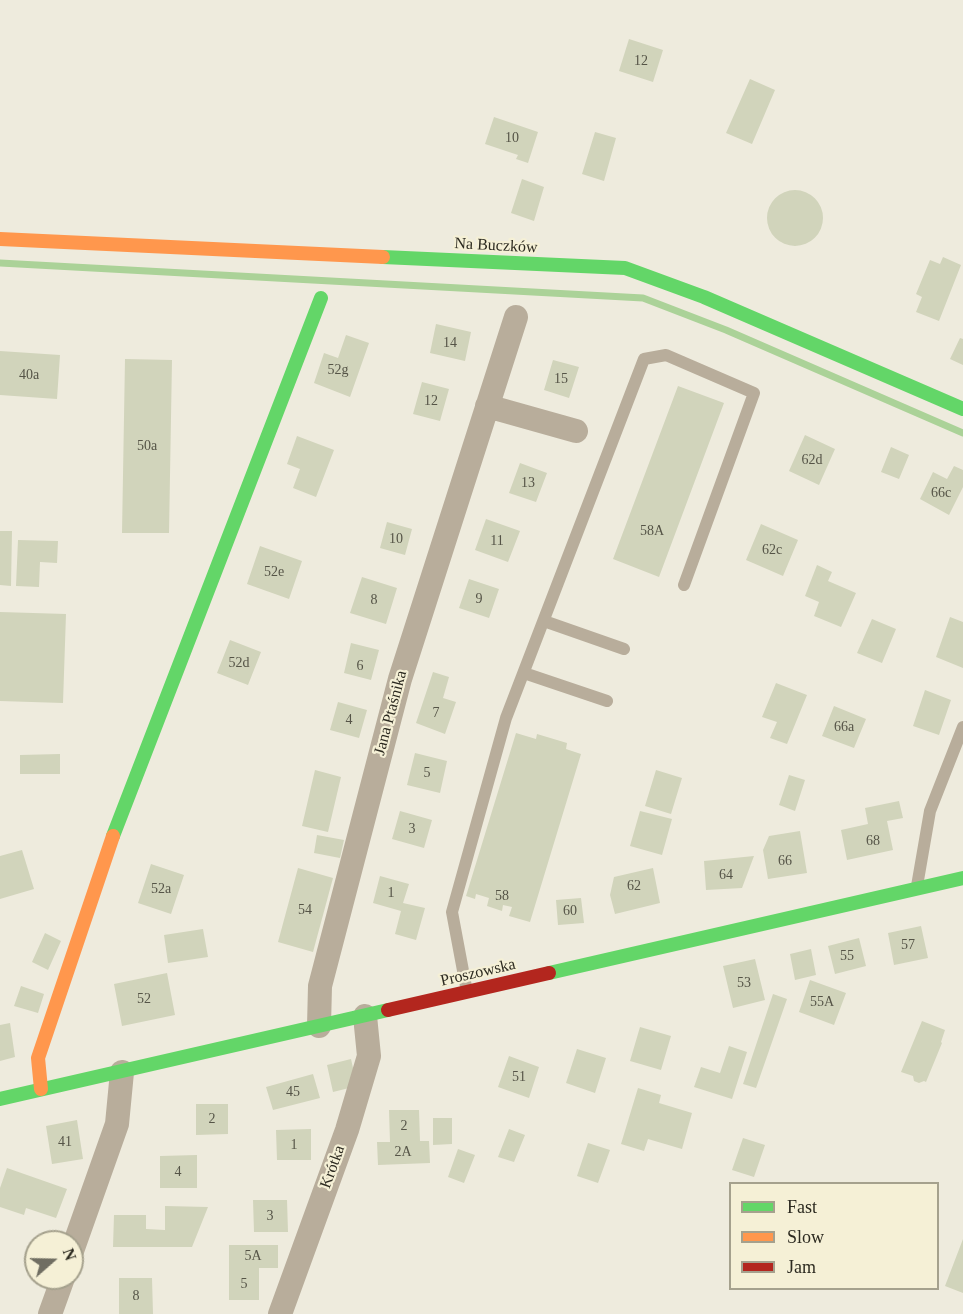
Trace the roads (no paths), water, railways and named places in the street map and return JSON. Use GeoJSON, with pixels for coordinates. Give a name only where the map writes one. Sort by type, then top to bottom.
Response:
{"type":"FeatureCollection","features":[{"type":"Feature","properties":{"kind":"street","name":"Na Buczków"},"geometry":{"type":"LineString","coordinates":[[0,239],[625,268],[704,297],[963,408]]}},
{"type":"Feature","properties":{"kind":"street"},"geometry":{"type":"LineString","coordinates":[[41,1089],[38,1058],[104,859],[321,298]]}},
{"type":"Feature","properties":{"kind":"street","name":"Jana Ptaśnika"},"geometry":{"type":"LineString","coordinates":[[319,1026],[320,986],[400,679],[516,317]]}},
{"type":"Feature","properties":{"kind":"street"},"geometry":{"type":"LineString","coordinates":[[487,406],[576,431]]}},
{"type":"Feature","properties":{"kind":"street","name":"Proszowska"},"geometry":{"type":"LineString","coordinates":[[0,1099],[963,878]]}},
{"type":"Feature","properties":{"kind":"street","name":"Krótka"},"geometry":{"type":"LineString","coordinates":[[280,1314],[346,1130],[369,1056],[365,1016]]}},
{"type":"Feature","properties":{"kind":"street"},"geometry":{"type":"LineString","coordinates":[[79,1230],[117,1124],[122,1072]]}},
{"type":"Feature","properties":{"kind":"street"},"geometry":{"type":"LineString","coordinates":[[50,1314],[59,1290]]}},
{"type":"Feature","properties":{"kind":"lane"},"geometry":{"type":"LineString","coordinates":[[467,993],[452,912],[506,718],[644,359],[666,355],[754,393],[684,585]]}},
{"type":"Feature","properties":{"kind":"lane"},"geometry":{"type":"LineString","coordinates":[[543,621],[624,648]]}},
{"type":"Feature","properties":{"kind":"lane"},"geometry":{"type":"LineString","coordinates":[[524,673],[607,701]]}},
{"type":"Feature","properties":{"kind":"lane"},"geometry":{"type":"LineString","coordinates":[[916,888],[930,811],[963,727]]}},
{"type":"Feature","properties":{"kind":"waterway"},"geometry":{"type":"LineString","coordinates":[[0,263],[643,298],[726,330],[963,433]]}}]}
